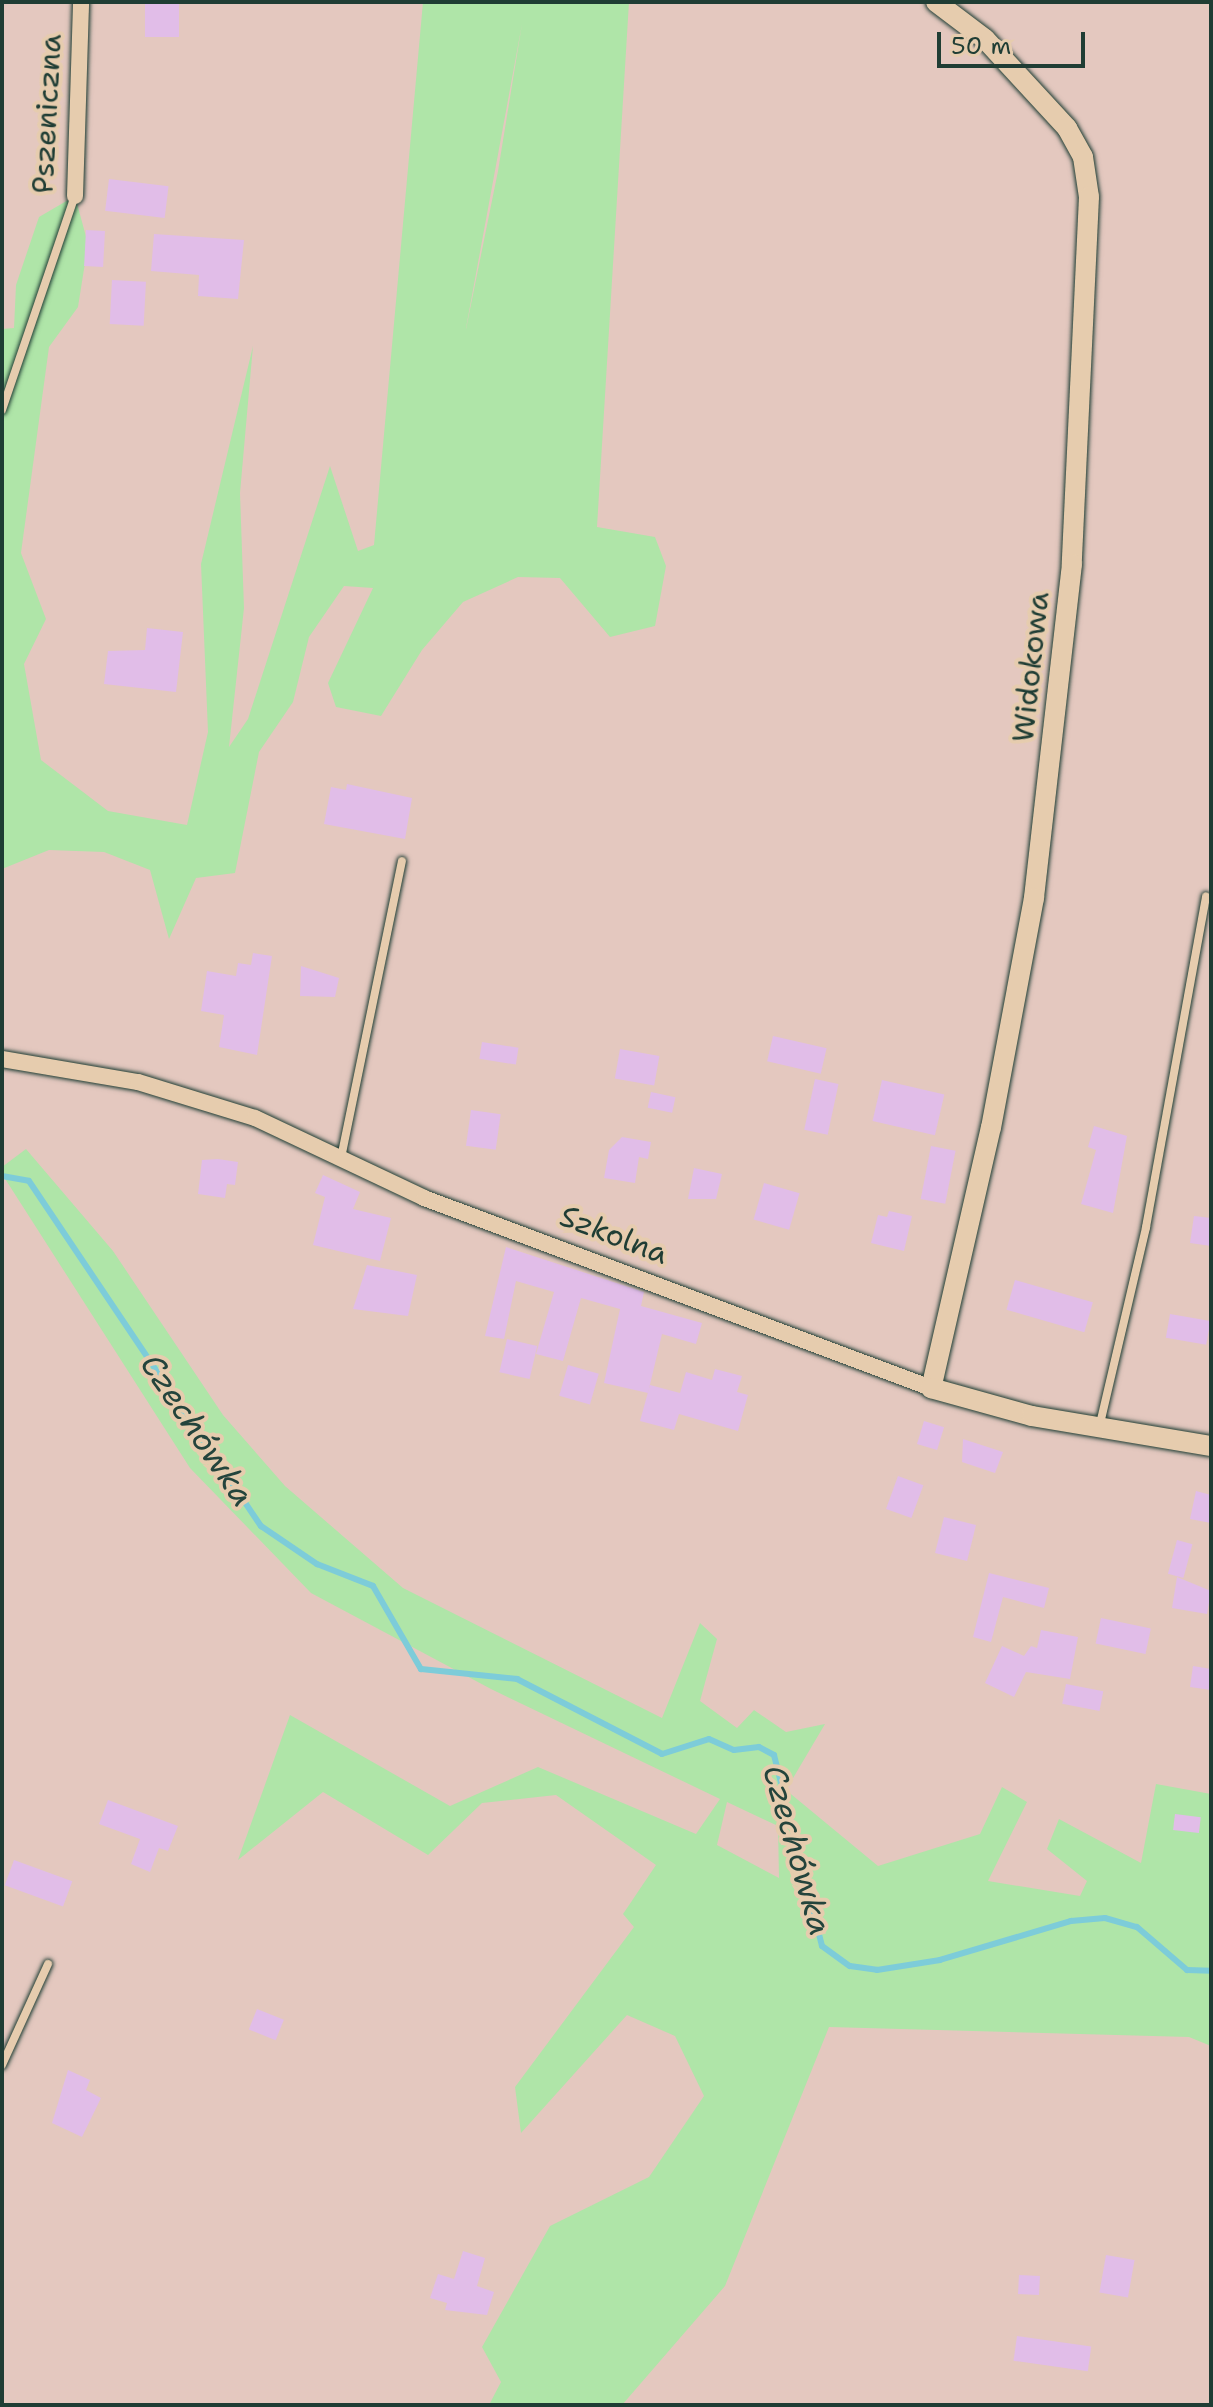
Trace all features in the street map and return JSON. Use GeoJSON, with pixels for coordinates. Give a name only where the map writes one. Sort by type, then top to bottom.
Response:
{"type":"FeatureCollection","features":[{"type":"Feature","properties":{"kind":"street","name":"Pszeniczna"},"geometry":{"type":"LineString","coordinates":[[75,196],[81,2]]}},
{"type":"Feature","properties":{"kind":"street","name":"Widokowa"},"geometry":{"type":"LineString","coordinates":[[931,1388],[1012,1028],[1036,883],[1072,564],[1089,197],[1083,157],[1067,128],[985,39],[936,2]]}},
{"type":"Feature","properties":{"kind":"street","name":"Szkolna"},"geometry":{"type":"LineString","coordinates":[[2,1059],[138,1082],[255,1118],[424,1198],[931,1388],[1098,1429],[1211,1446]]}},
{"type":"Feature","properties":{"kind":"lane","name":"Pszeniczna"},"geometry":{"type":"LineString","coordinates":[[2,410],[75,196]]}},
{"type":"Feature","properties":{"kind":"lane"},"geometry":{"type":"LineString","coordinates":[[341,1158],[402,861]]}},
{"type":"Feature","properties":{"kind":"lane"},"geometry":{"type":"LineString","coordinates":[[1098,1429],[1146,1227],[1206,896]]}},
{"type":"Feature","properties":{"kind":"lane"},"geometry":{"type":"LineString","coordinates":[[2,2065],[48,1964]]}},
{"type":"Feature","properties":{"kind":"green space"},"geometry":{"type":"Polygon","coordinates":[[[423,2],[629,2],[597,527],[655,537],[666,566],[655,626],[610,637],[560,578],[518,577],[463,602],[422,650],[381,716],[336,707],[328,683],[373,588],[344,586],[309,637],[293,702],[259,752],[235,873],[196,878],[169,939],[150,870],[104,852],[49,850],[2,869],[2,329],[14,328],[16,285],[39,217],[75,196],[88,244],[78,307],[49,347],[21,553],[46,619],[24,664],[41,760],[108,811],[187,825],[208,732],[201,564],[253,346],[240,493],[244,608],[229,747],[248,719],[330,466],[358,551],[374,545],[423,2]],[[522,24],[466,329],[498,171],[522,24]]]}},
{"type":"Feature","properties":{"kind":"green space"},"geometry":{"type":"Polygon","coordinates":[[[26,1149],[113,1251],[223,1415],[285,1486],[403,1588],[662,1718],[700,1623],[717,1639],[700,1701],[737,1728],[754,1710],[786,1732],[825,1724],[786,1790],[878,1866],[980,1834],[1002,1787],[1027,1802],[988,1881],[1080,1896],[1087,1881],[1047,1849],[1059,1819],[1141,1863],[1156,1784],[1211,1794],[1211,2046],[1189,2037],[829,2027],[725,2286],[622,2405],[489,2405],[501,2382],[482,2347],[550,2226],[649,2177],[704,2096],[675,2036],[627,2015],[521,2133],[515,2087],[634,1927],[623,1914],[656,1865],[556,1795],[482,1803],[428,1855],[323,1792],[238,1860],[290,1715],[450,1806],[538,1767],[696,1834],[720,1799],[491,1689],[311,1593],[190,1468],[2,1174],[2,1167],[26,1149]],[[727,1802],[717,1845],[779,1878],[778,1826],[727,1802]]]}},
{"type":"Feature","properties":{"kind":"building"},"geometry":{"type":"Polygon","coordinates":[[[145,2],[179,2],[179,37],[145,37],[145,2]]]}},
{"type":"Feature","properties":{"kind":"building"},"geometry":{"type":"Polygon","coordinates":[[[109,179],[169,186],[165,218],[105,211],[109,179]]]}},
{"type":"Feature","properties":{"kind":"building"},"geometry":{"type":"Polygon","coordinates":[[[86,230],[105,231],[103,267],[84,266],[86,230]]]}},
{"type":"Feature","properties":{"kind":"building"},"geometry":{"type":"Polygon","coordinates":[[[154,234],[244,240],[238,299],[198,296],[199,275],[151,271],[154,234]]]}},
{"type":"Feature","properties":{"kind":"building"},"geometry":{"type":"Polygon","coordinates":[[[112,280],[146,282],[144,326],[110,324],[112,280]]]}},
{"type":"Feature","properties":{"kind":"building"},"geometry":{"type":"Polygon","coordinates":[[[147,628],[183,632],[176,692],[104,684],[108,651],[145,650],[147,628]]]}},
{"type":"Feature","properties":{"kind":"building"},"geometry":{"type":"Polygon","coordinates":[[[347,784],[412,798],[405,839],[324,824],[331,787],[346,790],[347,784]]]}},
{"type":"Feature","properties":{"kind":"building"},"geometry":{"type":"Polygon","coordinates":[[[253,953],[272,956],[257,1055],[219,1047],[224,1015],[201,1011],[207,971],[236,976],[238,963],[251,965],[253,953]]]}},
{"type":"Feature","properties":{"kind":"building"},"geometry":{"type":"Polygon","coordinates":[[[301,966],[339,978],[335,997],[300,996],[301,966]]]}},
{"type":"Feature","properties":{"kind":"building"},"geometry":{"type":"Polygon","coordinates":[[[773,1036],[827,1048],[821,1074],[767,1061],[773,1036]]]}},
{"type":"Feature","properties":{"kind":"building"},"geometry":{"type":"Polygon","coordinates":[[[482,1042],[519,1048],[516,1065],[479,1059],[482,1042]]]}},
{"type":"Feature","properties":{"kind":"building"},"geometry":{"type":"Polygon","coordinates":[[[620,1049],[659,1056],[654,1085],[615,1079],[620,1049]]]}},
{"type":"Feature","properties":{"kind":"building"},"geometry":{"type":"Polygon","coordinates":[[[815,1079],[838,1084],[828,1135],[804,1130],[815,1079]]]}},
{"type":"Feature","properties":{"kind":"building"},"geometry":{"type":"Polygon","coordinates":[[[882,1080],[944,1094],[935,1135],[873,1121],[882,1080]]]}},
{"type":"Feature","properties":{"kind":"building"},"geometry":{"type":"Polygon","coordinates":[[[651,1092],[675,1097],[672,1113],[648,1108],[651,1092]]]}},
{"type":"Feature","properties":{"kind":"building"},"geometry":{"type":"Polygon","coordinates":[[[471,1110],[501,1114],[496,1150],[466,1146],[471,1110]]]}},
{"type":"Feature","properties":{"kind":"building"},"geometry":{"type":"Polygon","coordinates":[[[1094,1126],[1127,1136],[1113,1213],[1081,1204],[1096,1150],[1088,1147],[1094,1126]]]}},
{"type":"Feature","properties":{"kind":"building"},"geometry":{"type":"Polygon","coordinates":[[[622,1137],[651,1142],[648,1159],[639,1157],[635,1183],[604,1178],[609,1150],[622,1137]]]}},
{"type":"Feature","properties":{"kind":"building"},"geometry":{"type":"Polygon","coordinates":[[[931,1146],[956,1151],[945,1204],[921,1199],[931,1146]]]}},
{"type":"Feature","properties":{"kind":"building"},"geometry":{"type":"Polygon","coordinates":[[[202,1160],[238,1162],[235,1185],[227,1184],[225,1198],[198,1194],[202,1160]]]}},
{"type":"Feature","properties":{"kind":"building"},"geometry":{"type":"Polygon","coordinates":[[[694,1168],[722,1174],[716,1199],[688,1199],[694,1168]]]}},
{"type":"Feature","properties":{"kind":"building"},"geometry":{"type":"Polygon","coordinates":[[[323,1175],[360,1192],[353,1209],[391,1218],[380,1261],[313,1245],[325,1197],[315,1193],[323,1175]]]}},
{"type":"Feature","properties":{"kind":"building"},"geometry":{"type":"Polygon","coordinates":[[[764,1183],[800,1193],[789,1230],[754,1220],[764,1183]]]}},
{"type":"Feature","properties":{"kind":"building"},"geometry":{"type":"Polygon","coordinates":[[[889,1211],[912,1216],[904,1251],[871,1243],[878,1215],[887,1217],[889,1211]]]}},
{"type":"Feature","properties":{"kind":"building"},"geometry":{"type":"Polygon","coordinates":[[[1194,1216],[1211,1218],[1211,1246],[1190,1243],[1194,1216]]]}},
{"type":"Feature","properties":{"kind":"building"},"geometry":{"type":"Polygon","coordinates":[[[506,1247],[644,1292],[641,1306],[702,1323],[696,1344],[662,1334],[648,1393],[604,1383],[620,1309],[581,1298],[563,1361],[536,1354],[554,1292],[516,1281],[504,1339],[485,1336],[506,1247]]]}},
{"type":"Feature","properties":{"kind":"building"},"geometry":{"type":"Polygon","coordinates":[[[367,1265],[417,1275],[408,1316],[353,1309],[367,1265]]]}},
{"type":"Feature","properties":{"kind":"building"},"geometry":{"type":"Polygon","coordinates":[[[1015,1280],[1093,1302],[1084,1332],[1006,1310],[1015,1280]]]}},
{"type":"Feature","properties":{"kind":"building"},"geometry":{"type":"Polygon","coordinates":[[[1170,1314],[1210,1321],[1206,1345],[1166,1338],[1170,1314]]]}},
{"type":"Feature","properties":{"kind":"building"},"geometry":{"type":"Polygon","coordinates":[[[507,1339],[537,1346],[530,1379],[499,1372],[507,1339]]]}},
{"type":"Feature","properties":{"kind":"building"},"geometry":{"type":"Polygon","coordinates":[[[568,1365],[599,1374],[590,1405],[559,1396],[568,1365]]]}},
{"type":"Feature","properties":{"kind":"building"},"geometry":{"type":"Polygon","coordinates":[[[715,1369],[742,1376],[737,1392],[748,1395],[738,1431],[679,1414],[674,1430],[640,1421],[650,1385],[680,1393],[686,1372],[712,1380],[715,1369]]]}},
{"type":"Feature","properties":{"kind":"building"},"geometry":{"type":"Polygon","coordinates":[[[924,1421],[944,1427],[937,1450],[917,1444],[924,1421]]]}},
{"type":"Feature","properties":{"kind":"building"},"geometry":{"type":"Polygon","coordinates":[[[963,1439],[1003,1452],[995,1473],[962,1462],[963,1439]]]}},
{"type":"Feature","properties":{"kind":"building"},"geometry":{"type":"Polygon","coordinates":[[[898,1476],[923,1485],[911,1518],[886,1509],[898,1476]]]}},
{"type":"Feature","properties":{"kind":"building"},"geometry":{"type":"Polygon","coordinates":[[[1196,1491],[1211,1495],[1211,1523],[1190,1519],[1196,1491]]]}},
{"type":"Feature","properties":{"kind":"building"},"geometry":{"type":"Polygon","coordinates":[[[944,1517],[976,1525],[967,1561],[935,1553],[944,1517]]]}},
{"type":"Feature","properties":{"kind":"building"},"geometry":{"type":"Polygon","coordinates":[[[1177,1540],[1192,1544],[1183,1578],[1168,1574],[1177,1540]]]}},
{"type":"Feature","properties":{"kind":"building"},"geometry":{"type":"Polygon","coordinates":[[[989,1573],[1049,1588],[1044,1608],[1003,1597],[991,1642],[973,1637],[989,1573]]]}},
{"type":"Feature","properties":{"kind":"building"},"geometry":{"type":"Polygon","coordinates":[[[1177,1577],[1211,1591],[1207,1614],[1172,1608],[1177,1577]]]}},
{"type":"Feature","properties":{"kind":"building"},"geometry":{"type":"Polygon","coordinates":[[[1101,1618],[1151,1629],[1145,1654],[1096,1643],[1101,1618]]]}},
{"type":"Feature","properties":{"kind":"building"},"geometry":{"type":"Polygon","coordinates":[[[1041,1630],[1078,1637],[1070,1679],[1026,1672],[1014,1697],[985,1683],[1002,1646],[1024,1656],[1031,1646],[1037,1648],[1041,1630]]]}},
{"type":"Feature","properties":{"kind":"building"},"geometry":{"type":"Polygon","coordinates":[[[1193,1666],[1211,1669],[1211,1690],[1190,1687],[1193,1666]]]}},
{"type":"Feature","properties":{"kind":"building"},"geometry":{"type":"Polygon","coordinates":[[[1066,1684],[1103,1691],[1099,1711],[1062,1704],[1066,1684]]]}},
{"type":"Feature","properties":{"kind":"building"},"geometry":{"type":"Polygon","coordinates":[[[108,1800],[178,1826],[168,1851],[159,1848],[150,1872],[131,1864],[140,1839],[99,1824],[108,1800]]]}},
{"type":"Feature","properties":{"kind":"building"},"geometry":{"type":"Polygon","coordinates":[[[1175,1814],[1201,1817],[1199,1833],[1173,1830],[1175,1814]]]}},
{"type":"Feature","properties":{"kind":"building"},"geometry":{"type":"Polygon","coordinates":[[[14,1860],[72,1881],[63,1907],[5,1885],[14,1860]]]}},
{"type":"Feature","properties":{"kind":"building"},"geometry":{"type":"Polygon","coordinates":[[[257,2009],[284,2020],[276,2040],[249,2029],[257,2009]]]}},
{"type":"Feature","properties":{"kind":"building"},"geometry":{"type":"Polygon","coordinates":[[[68,2070],[90,2080],[86,2090],[101,2098],[82,2137],[52,2123],[68,2070]]]}},
{"type":"Feature","properties":{"kind":"building"},"geometry":{"type":"Polygon","coordinates":[[[463,2251],[485,2258],[477,2286],[494,2292],[487,2315],[445,2310],[447,2303],[430,2298],[438,2274],[454,2279],[463,2251]]]}},
{"type":"Feature","properties":{"kind":"building"},"geometry":{"type":"Polygon","coordinates":[[[1106,2255],[1135,2260],[1128,2297],[1099,2292],[1106,2255]]]}},
{"type":"Feature","properties":{"kind":"building"},"geometry":{"type":"Polygon","coordinates":[[[1019,2275],[1040,2276],[1039,2295],[1018,2294],[1019,2275]]]}},
{"type":"Feature","properties":{"kind":"building"},"geometry":{"type":"Polygon","coordinates":[[[1017,2336],[1091,2346],[1088,2371],[1014,2361],[1017,2336]]]}},
{"type":"Feature","properties":{"kind":"waterway","name":"Czechówka"},"geometry":{"type":"LineString","coordinates":[[2,1176],[29,1181],[261,1526],[317,1564],[373,1586],[421,1669],[517,1679],[662,1754],[709,1739],[734,1750],[759,1747],[774,1755],[822,1946],[850,1966],[877,1970],[940,1960],[1071,1921],[1105,1918],[1137,1927],[1187,1970],[1211,1971]]}}]}
